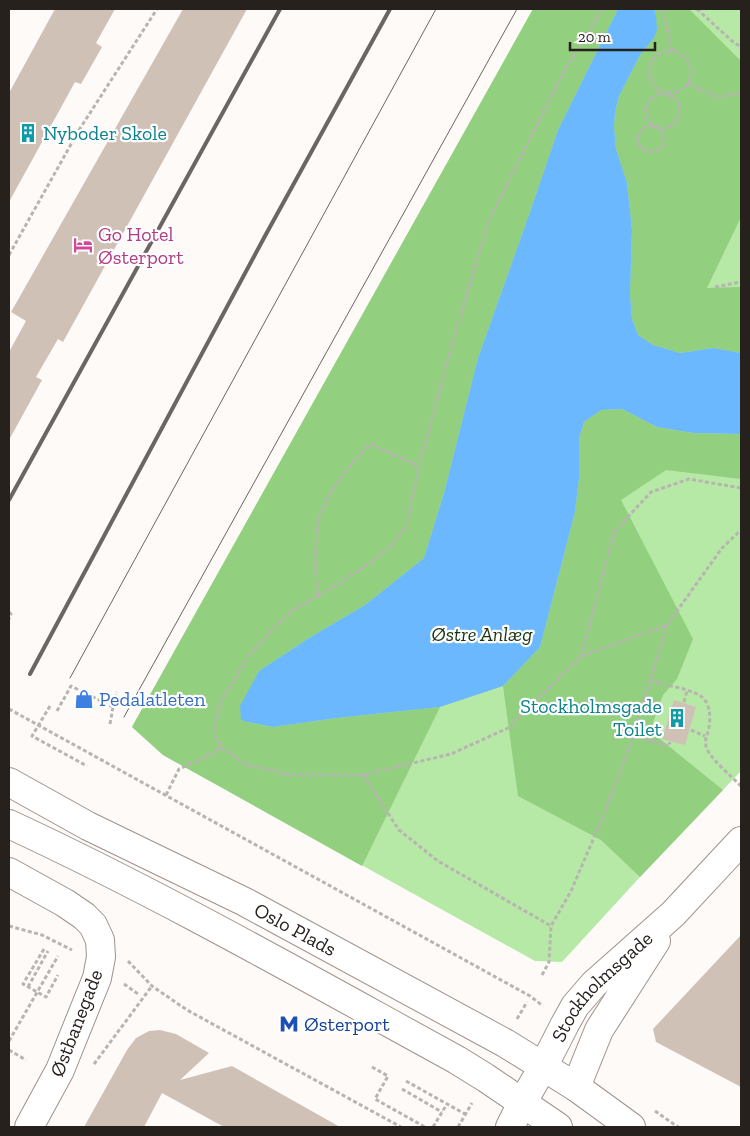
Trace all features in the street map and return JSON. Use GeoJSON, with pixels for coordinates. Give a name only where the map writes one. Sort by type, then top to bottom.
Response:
{"type":"FeatureCollection","features":[{"type":"Feature","properties":{"kind":"street","name":"Oslo Plads"},"geometry":{"type":"LineString","coordinates":[[9,782],[88,826],[246,902],[505,1043],[576,1087],[631,1127]]}},
{"type":"Feature","properties":{"kind":"street","name":"Oslo Plads"},"geometry":{"type":"LineString","coordinates":[[9,824],[60,847],[215,928],[457,1060],[558,1127]]}},
{"type":"Feature","properties":{"kind":"street","name":"Stockholmsgade"},"geometry":{"type":"LineString","coordinates":[[510,1127],[575,1006],[594,984],[673,914],[741,841]]}},
{"type":"Feature","properties":{"kind":"street","name":"Østbanegade"},"geometry":{"type":"LineString","coordinates":[[9,872],[84,916],[93,925],[100,940],[101,957],[97,978],[60,1070],[29,1127]]}},
{"type":"Feature","properties":{"kind":"street","name":"Stockholmsgade"},"geometry":{"type":"LineString","coordinates":[[563,1127],[576,1087],[599,1030],[673,914]]}},
{"type":"Feature","properties":{"kind":"path"},"geometry":{"type":"LineString","coordinates":[[9,255],[11,248],[79,130],[158,9]]}},
{"type":"Feature","properties":{"kind":"path"},"geometry":{"type":"LineString","coordinates":[[602,9],[561,77],[489,220],[456,330],[419,466],[406,527],[392,545],[370,563],[291,611],[250,654],[220,702],[214,734],[221,747],[245,764],[291,775],[362,775],[450,754],[508,728],[582,656],[667,625]]}},
{"type":"Feature","properties":{"kind":"path"},"geometry":{"type":"LineString","coordinates":[[664,9],[672,51]]}},
{"type":"Feature","properties":{"kind":"path"},"geometry":{"type":"LineString","coordinates":[[698,9],[741,48]]}},
{"type":"Feature","properties":{"kind":"path"},"geometry":{"type":"LineString","coordinates":[[672,51],[685,57],[691,70],[691,77],[688,83],[679,92],[666,94],[659,91],[650,80],[650,66],[653,59],[665,52],[672,51]]}},
{"type":"Feature","properties":{"kind":"path"},"geometry":{"type":"LineString","coordinates":[[688,83],[716,97],[741,94]]}},
{"type":"Feature","properties":{"kind":"path"},"geometry":{"type":"LineString","coordinates":[[656,128],[648,120],[645,109],[647,103],[660,93],[671,95],[679,104],[680,110],[677,121],[668,128],[656,128],[648,126],[644,128],[638,137],[640,145],[648,152],[658,150],[664,141],[661,132],[656,128]]}},
{"type":"Feature","properties":{"kind":"path"},"geometry":{"type":"LineString","coordinates":[[715,287],[741,282]]}},
{"type":"Feature","properties":{"kind":"path"},"geometry":{"type":"LineString","coordinates":[[318,596],[315,561],[318,519],[330,494],[346,470],[370,444],[419,466]]}},
{"type":"Feature","properties":{"kind":"path"},"geometry":{"type":"LineString","coordinates":[[582,656],[615,531],[651,492],[689,479],[741,488]]}},
{"type":"Feature","properties":{"kind":"path"},"geometry":{"type":"LineString","coordinates":[[542,975],[549,962],[551,926],[572,891],[604,814],[633,736],[667,625],[722,548],[741,530]]}},
{"type":"Feature","properties":{"kind":"path"},"geometry":{"type":"LineString","coordinates":[[9,612],[11,614],[9,619]]}},
{"type":"Feature","properties":{"kind":"path"},"geometry":{"type":"LineString","coordinates":[[650,682],[700,696],[708,705],[710,712],[709,728],[705,736],[706,748],[741,786]]}},
{"type":"Feature","properties":{"kind":"path"},"geometry":{"type":"LineString","coordinates":[[57,711],[71,686],[113,707]]}},
{"type":"Feature","properties":{"kind":"path"},"geometry":{"type":"LineString","coordinates":[[684,702],[687,691]]}},
{"type":"Feature","properties":{"kind":"path"},"geometry":{"type":"LineString","coordinates":[[110,724],[117,692]]}},
{"type":"Feature","properties":{"kind":"path"},"geometry":{"type":"LineString","coordinates":[[50,706],[32,736],[87,766]]}},
{"type":"Feature","properties":{"kind":"path"},"geometry":{"type":"LineString","coordinates":[[9,708],[522,992]]}},
{"type":"Feature","properties":{"kind":"path"},"geometry":{"type":"LineString","coordinates":[[691,730],[705,736]]}},
{"type":"Feature","properties":{"kind":"path"},"geometry":{"type":"LineString","coordinates":[[633,736],[669,746],[670,742]]}},
{"type":"Feature","properties":{"kind":"path"},"geometry":{"type":"LineString","coordinates":[[166,796],[179,769],[221,747]]}},
{"type":"Feature","properties":{"kind":"path"},"geometry":{"type":"LineString","coordinates":[[362,775],[399,830],[438,861],[551,926]]}},
{"type":"Feature","properties":{"kind":"path"},"geometry":{"type":"LineString","coordinates":[[9,926],[42,934],[79,954]]}},
{"type":"Feature","properties":{"kind":"path"},"geometry":{"type":"LineString","coordinates":[[44,949],[23,984],[46,998],[58,975]]}},
{"type":"Feature","properties":{"kind":"path"},"geometry":{"type":"LineString","coordinates":[[28,987],[48,951]]}},
{"type":"Feature","properties":{"kind":"path"},"geometry":{"type":"LineString","coordinates":[[9,1041],[58,956]]}},
{"type":"Feature","properties":{"kind":"path"},"geometry":{"type":"LineString","coordinates":[[130,962],[152,986],[187,1010],[401,1127]]}},
{"type":"Feature","properties":{"kind":"path"},"geometry":{"type":"LineString","coordinates":[[117,979],[138,994]]}},
{"type":"Feature","properties":{"kind":"path","name":"Østbanegade"},"geometry":{"type":"LineString","coordinates":[[90,1071],[152,986]]}},
{"type":"Feature","properties":{"kind":"path"},"geometry":{"type":"LineString","coordinates":[[516,1022],[527,1002]]}},
{"type":"Feature","properties":{"kind":"path"},"geometry":{"type":"LineString","coordinates":[[9,1050],[26,1060]]}},
{"type":"Feature","properties":{"kind":"path"},"geometry":{"type":"LineString","coordinates":[[372,1067],[388,1076],[375,1099],[425,1127]]}},
{"type":"Feature","properties":{"kind":"path"},"geometry":{"type":"LineString","coordinates":[[406,1081],[465,1114]]}},
{"type":"Feature","properties":{"kind":"path"},"geometry":{"type":"LineString","coordinates":[[402,1089],[442,1112]]}},
{"type":"Feature","properties":{"kind":"path"},"geometry":{"type":"LineString","coordinates":[[458,1127],[472,1103]]}},
{"type":"Feature","properties":{"kind":"path"},"geometry":{"type":"LineString","coordinates":[[433,1127],[447,1104]]}},
{"type":"Feature","properties":{"kind":"green space","name":"Østre Anlæg"},"geometry":{"type":"Polygon","coordinates":[[[533,9],[741,9],[741,771],[562,962],[535,961],[163,755],[132,727],[533,9]]]}},
{"type":"Feature","properties":{"kind":"green space"},"geometry":{"type":"Polygon","coordinates":[[[533,9],[618,9],[558,130],[478,358],[444,493],[424,558],[365,605],[309,638],[259,671],[241,720],[273,727],[440,707],[362,866],[163,755],[132,727],[533,9]]]}},
{"type":"Feature","properties":{"kind":"green space"},"geometry":{"type":"Polygon","coordinates":[[[654,9],[689,9],[741,61],[741,217],[707,288],[741,287],[741,353],[713,348],[680,353],[653,345],[638,335],[632,319],[630,294],[632,230],[627,183],[616,149],[615,112],[619,96],[640,55],[654,38],[656,16],[654,9]]]}},
{"type":"Feature","properties":{"kind":"green space"},"geometry":{"type":"Polygon","coordinates":[[[622,409],[657,427],[693,433],[741,434],[741,479],[666,470],[621,500],[693,639],[677,679],[663,695],[650,731],[723,790],[640,877],[601,840],[518,796],[503,686],[540,647],[575,512],[579,478],[579,438],[584,422],[601,410],[622,409]]]}},
{"type":"Feature","properties":{"kind":"water"},"geometry":{"type":"Polygon","coordinates":[[[618,9],[654,9],[657,29],[654,38],[640,55],[619,96],[615,112],[616,149],[627,183],[632,230],[630,294],[632,319],[638,335],[653,345],[680,353],[713,348],[741,353],[741,434],[693,433],[657,427],[622,409],[601,410],[584,422],[579,438],[579,478],[575,512],[540,647],[503,686],[440,707],[273,727],[241,720],[240,706],[259,671],[309,638],[365,605],[424,558],[444,493],[478,358],[558,130],[618,9]]]}},
{"type":"Feature","properties":{"kind":"building","name":"Nyboder Skole"},"geometry":{"type":"Polygon","coordinates":[[[55,9],[115,9],[96,43],[102,47],[81,84],[75,82],[9,202],[9,93],[55,9]]]}},
{"type":"Feature","properties":{"kind":"building","name":"Go Hotel Østerport"},"geometry":{"type":"Polygon","coordinates":[[[183,9],[247,9],[63,342],[58,339],[36,377],[42,380],[9,440],[9,352],[26,321],[11,312],[183,9]]]}},
{"type":"Feature","properties":{"kind":"building","name":"Stockholmsgade Toilet"},"geometry":{"type":"Polygon","coordinates":[[[674,700],[696,707],[685,745],[662,739],[674,700]]]}},
{"type":"Feature","properties":{"kind":"building"},"geometry":{"type":"Polygon","coordinates":[[[741,935],[741,1087],[656,1042],[653,1029],[741,935]]]}},
{"type":"Feature","properties":{"kind":"building"},"geometry":{"type":"Polygon","coordinates":[[[160,1030],[176,1034],[209,1053],[180,1080],[232,1066],[340,1127],[224,1127],[162,1093],[144,1127],[84,1127],[127,1050],[136,1038],[149,1031],[160,1030]]]}},
{"type":"Feature","properties":{"kind":"tram line"},"geometry":{"type":"LineString","coordinates":[[70,678],[436,9]]}},
{"type":"Feature","properties":{"kind":"tram line"},"geometry":{"type":"LineString","coordinates":[[124,717],[517,9]]}},
{"type":"Feature","properties":{"kind":"railway"},"geometry":{"type":"LineString","coordinates":[[9,500],[280,9]]}},
{"type":"Feature","properties":{"kind":"railway"},"geometry":{"type":"LineString","coordinates":[[30,674],[265,236],[390,9]]}},
{"type":"Feature","properties":{"kind":"place","name":"Nyboder Skole"},"geometry":{"type":"Point","coordinates":[28,133]}},
{"type":"Feature","properties":{"kind":"place","name":"Go Hotel Østerport"},"geometry":{"type":"Point","coordinates":[83,245]}},
{"type":"Feature","properties":{"kind":"place","name":"Pedalatleten"},"geometry":{"type":"Point","coordinates":[84,699]}},
{"type":"Feature","properties":{"kind":"place","name":"Stockholmsgade Toilet"},"geometry":{"type":"Point","coordinates":[677,718]}},
{"type":"Feature","properties":{"kind":"place","name":"Østerport"},"geometry":{"type":"Point","coordinates":[289,1024]}}]}
